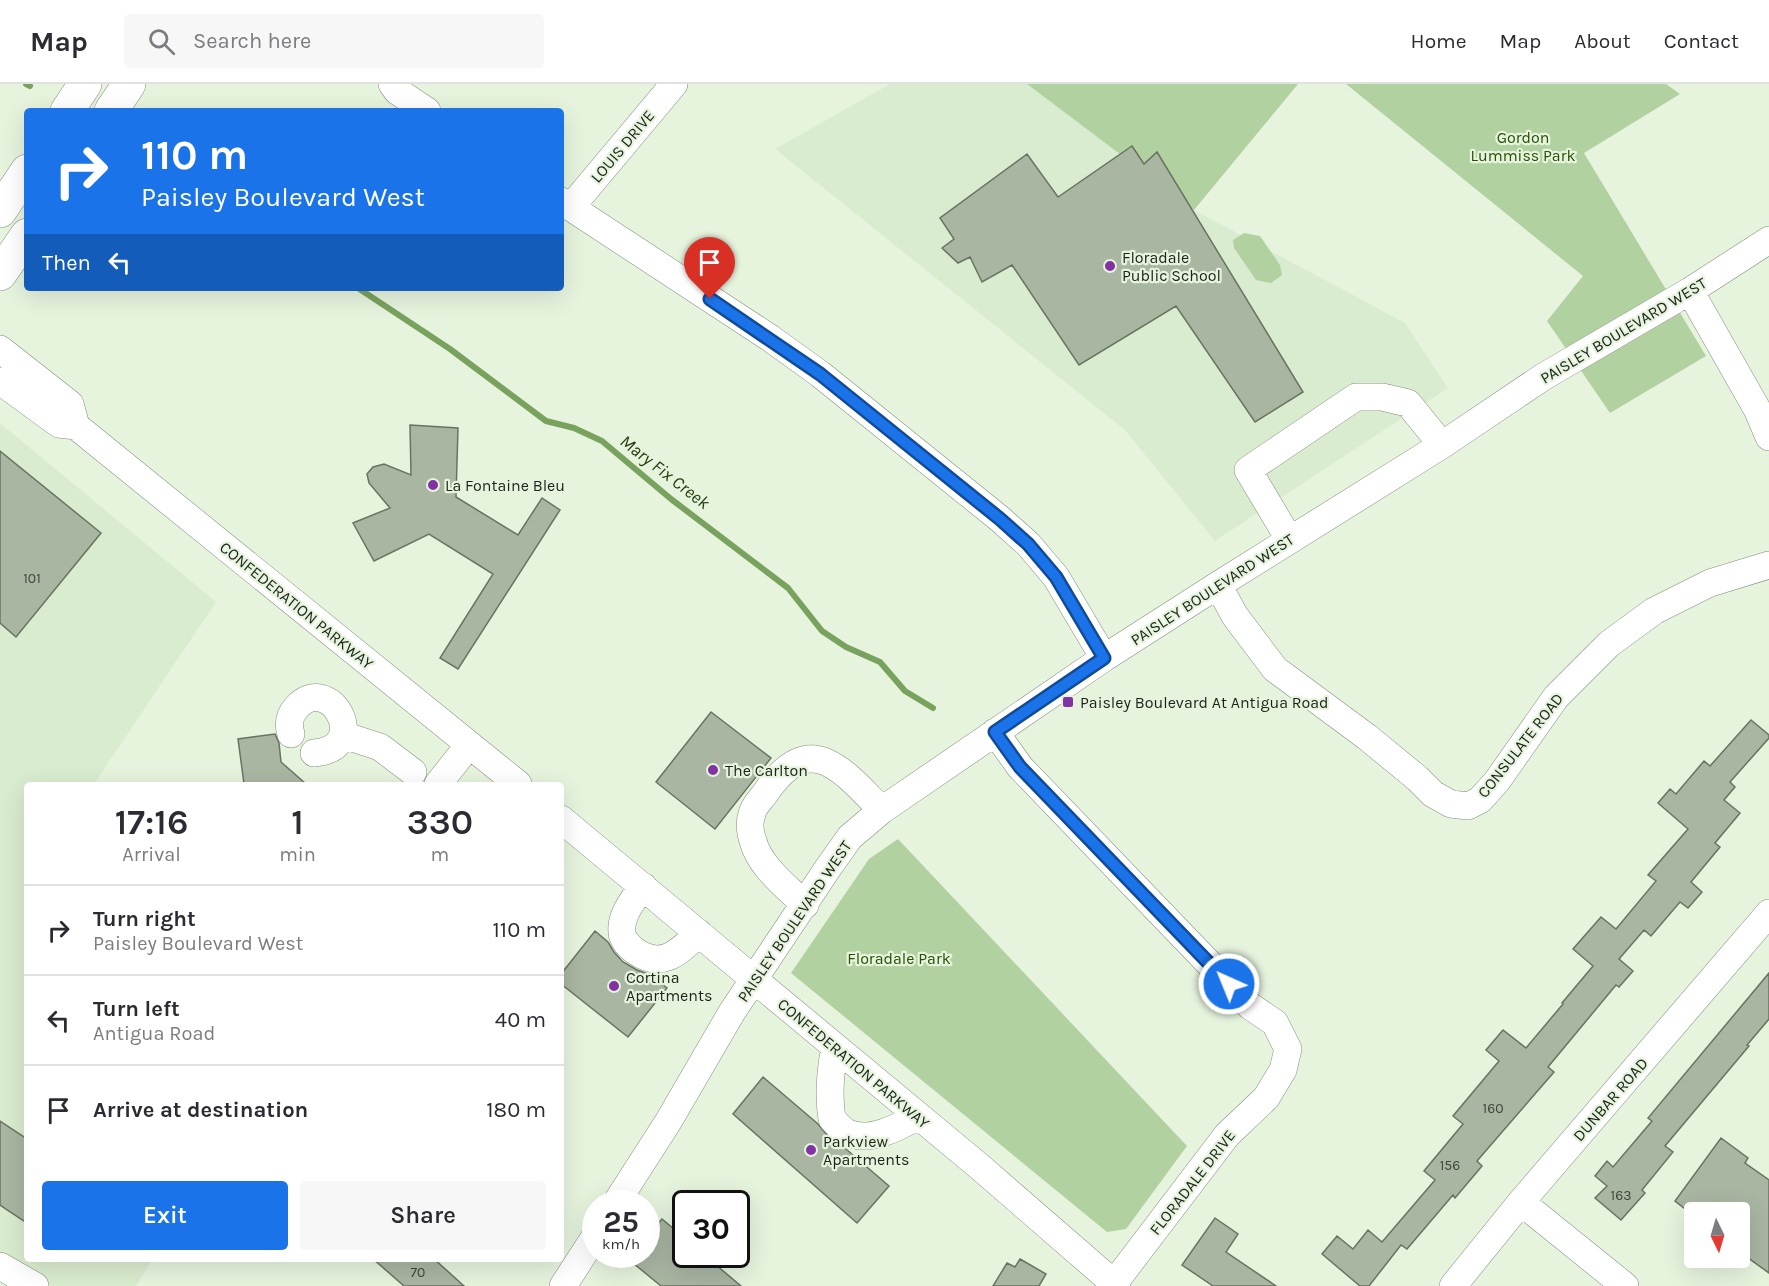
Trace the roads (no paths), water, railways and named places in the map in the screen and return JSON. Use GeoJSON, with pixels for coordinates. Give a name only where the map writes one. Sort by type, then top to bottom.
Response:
{"type":"FeatureCollection","features":[{"type":"Feature","properties":{"kind":"main road"},"geometry":{"type":"LineString","coordinates":[[70,108],[85,84]]}},
{"type":"Feature","properties":{"kind":"main road"},"geometry":{"type":"LineString","coordinates":[[113,108],[129,84]]}},
{"type":"Feature","properties":{"kind":"main road"},"geometry":{"type":"LineString","coordinates":[[0,211],[24,175]]}},
{"type":"Feature","properties":{"kind":"main road"},"geometry":{"type":"LineString","coordinates":[[0,274],[24,239]]}},
{"type":"Feature","properties":{"kind":"street"},"geometry":{"type":"LineString","coordinates":[[392,84],[397,91],[422,108]]}},
{"type":"Feature","properties":{"kind":"street","name":"LOUIS DRIVE"},"geometry":{"type":"LineString","coordinates":[[566,204],[674,84]]}},
{"type":"Feature","properties":{"kind":"street"},"geometry":{"type":"LineString","coordinates":[[566,204],[812,368],[1000,519],[1028,544],[1056,577],[1104,658]]}},
{"type":"Feature","properties":{"kind":"street","name":"PAISLEY BOULEVARD WEST"},"geometry":{"type":"LineString","coordinates":[[624,1190],[668,1122],[732,1012],[850,837],[882,810],[1104,658],[1289,539],[1442,445],[1543,377],[1690,291],[1769,240]]}},
{"type":"Feature","properties":{"kind":"street"},"geometry":{"type":"LineString","coordinates":[[1690,291],[1757,409],[1769,436]]}},
{"type":"Feature","properties":{"kind":"street","name":"CONFEDERATION PARKWAY"},"geometry":{"type":"LineString","coordinates":[[0,350],[70,404],[76,426]]}},
{"type":"Feature","properties":{"kind":"street","name":"CONFEDERATION PARKWAY"},"geometry":{"type":"LineString","coordinates":[[0,381],[59,424],[76,426],[515,782]]}},
{"type":"Feature","properties":{"kind":"street"},"geometry":{"type":"LineString","coordinates":[[1289,539],[1248,470],[1356,397],[1382,397],[1408,403],[1442,445]]}},
{"type":"Feature","properties":{"kind":"street","name":"CONSULATE ROAD"},"geometry":{"type":"LineString","coordinates":[[1218,585],[1235,616],[1275,669],[1367,737],[1433,794],[1451,804],[1468,806],[1480,800],[1497,782],[1556,697],[1609,644],[1654,611],[1710,584],[1769,565]]}},
{"type":"Feature","properties":{"kind":"street"},"geometry":{"type":"LineString","coordinates":[[291,734],[289,721],[298,705],[315,698],[332,703],[343,717],[343,735],[332,749],[314,753]]}},
{"type":"Feature","properties":{"kind":"street","name":"FLORADALE DRIVE"},"geometry":{"type":"LineString","coordinates":[[995,732],[1020,767],[1251,1006],[1275,1023],[1288,1049],[1283,1070],[1266,1098],[1227,1135],[1114,1285]]}},
{"type":"Feature","properties":{"kind":"street"},"geometry":{"type":"LineString","coordinates":[[343,735],[380,747],[413,772]]}},
{"type":"Feature","properties":{"kind":"street"},"geometry":{"type":"LineString","coordinates":[[440,782],[469,745]]}},
{"type":"Feature","properties":{"kind":"street"},"geometry":{"type":"LineString","coordinates":[[805,905],[769,869],[753,842],[750,825],[752,812],[776,776],[795,763],[810,758],[826,762],[841,771],[882,810]]}},
{"type":"Feature","properties":{"kind":"street","name":"CONFEDERATION PARKWAY"},"geometry":{"type":"LineString","coordinates":[[564,821],[918,1116],[1114,1285]]}},
{"type":"Feature","properties":{"kind":"street"},"geometry":{"type":"LineString","coordinates":[[643,886],[626,911],[621,930],[633,950],[650,960],[672,956],[699,933]]}},
{"type":"Feature","properties":{"kind":"street","name":"DUNBAR ROAD"},"geometry":{"type":"LineString","coordinates":[[1453,1286],[1521,1202],[1769,913]]}},
{"type":"Feature","properties":{"kind":"street"},"geometry":{"type":"LineString","coordinates":[[835,1047],[830,1071],[829,1100],[832,1119],[847,1133],[872,1136],[896,1128],[918,1116]]}},
{"type":"Feature","properties":{"kind":"street"},"geometry":{"type":"LineString","coordinates":[[1521,1202],[1625,1286]]}},
{"type":"Feature","properties":{"kind":"street"},"geometry":{"type":"LineString","coordinates":[[563,1286],[582,1257]]}},
{"type":"Feature","properties":{"kind":"street"},"geometry":{"type":"LineString","coordinates":[[0,1266],[35,1286]]}},
{"type":"Feature","properties":{"kind":"waterway","name":"Mary Fix Creek"},"geometry":{"type":"LineString","coordinates":[[26,84],[30,86]]}},
{"type":"Feature","properties":{"kind":"waterway","name":"Mary Fix Creek"},"geometry":{"type":"LineString","coordinates":[[363,291],[450,349],[546,421],[574,428],[602,441],[671,499],[788,588],[822,631],[846,647],[880,662],[905,691],[933,708]]}},
{"type":"Feature","properties":{"kind":"place","name":"Floradale Public School"},"geometry":{"type":"Point","coordinates":[1110,266]}},
{"type":"Feature","properties":{"kind":"place","name":"La Fontaine Bleu"},"geometry":{"type":"Point","coordinates":[433,485]}},
{"type":"Feature","properties":{"kind":"place","name":"Paisley Boulevard At Antigua Road"},"geometry":{"type":"Point","coordinates":[1068,702]}},
{"type":"Feature","properties":{"kind":"place","name":"The Carlton"},"geometry":{"type":"Point","coordinates":[713,770]}},
{"type":"Feature","properties":{"kind":"place","name":"Cortina Apartments"},"geometry":{"type":"Point","coordinates":[614,986]}},
{"type":"Feature","properties":{"kind":"place","name":"Parkview Apartments"},"geometry":{"type":"Point","coordinates":[811,1150]}},
{"type":"Feature","properties":{"kind":"park label","name":"Gordon Lummiss Park"},"geometry":{"type":"Point","coordinates":[1523,146]}},
{"type":"Feature","properties":{"kind":"park label","name":"Floradale Park"},"geometry":{"type":"Point","coordinates":[899,958]}}]}
